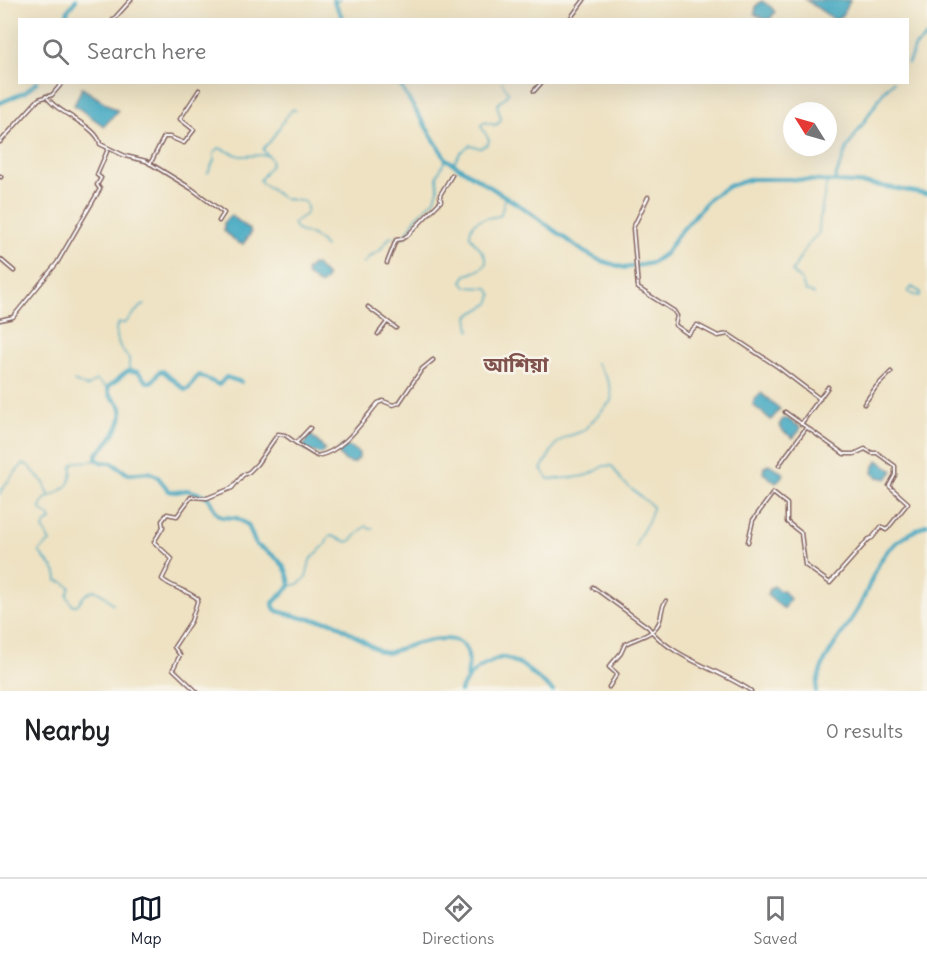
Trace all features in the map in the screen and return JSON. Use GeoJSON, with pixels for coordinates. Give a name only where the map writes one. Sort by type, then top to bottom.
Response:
{"type":"FeatureCollection","features":[{"type":"Feature","properties":{"kind":"street"},"geometry":{"type":"LineString","coordinates":[[570,18],[584,0]]}},
{"type":"Feature","properties":{"kind":"street"},"geometry":{"type":"LineString","coordinates":[[115,18],[128,1]]}},
{"type":"Feature","properties":{"kind":"street"},"geometry":{"type":"LineString","coordinates":[[0,142],[39,99],[52,94],[61,84]]}},
{"type":"Feature","properties":{"kind":"street"},"geometry":{"type":"LineString","coordinates":[[534,91],[540,84]]}},
{"type":"Feature","properties":{"kind":"street"},"geometry":{"type":"LineString","coordinates":[[150,164],[165,137],[184,143],[190,137],[194,130],[180,119],[199,90]]}},
{"type":"Feature","properties":{"kind":"street"},"geometry":{"type":"LineString","coordinates":[[46,96],[51,105],[98,135],[100,144],[150,164],[188,186],[224,213],[219,221]]}},
{"type":"Feature","properties":{"kind":"street"},"geometry":{"type":"LineString","coordinates":[[0,320],[13,317],[57,263],[100,189],[97,185],[101,178],[97,175],[108,149]]}},
{"type":"Feature","properties":{"kind":"street"},"geometry":{"type":"LineString","coordinates":[[387,263],[396,240],[408,235],[441,201],[440,195],[452,175]]}},
{"type":"Feature","properties":{"kind":"street"},"geometry":{"type":"LineString","coordinates":[[648,197],[633,228],[638,288],[674,311],[677,316],[676,327],[688,334],[697,326],[718,336],[728,334],[778,367],[819,399]]}},
{"type":"Feature","properties":{"kind":"street"},"geometry":{"type":"LineString","coordinates":[[0,258],[14,271]]}},
{"type":"Feature","properties":{"kind":"street"},"geometry":{"type":"LineString","coordinates":[[368,307],[396,328]]}},
{"type":"Feature","properties":{"kind":"street"},"geometry":{"type":"LineString","coordinates":[[378,334],[387,322]]}},
{"type":"Feature","properties":{"kind":"street"},"geometry":{"type":"LineString","coordinates":[[196,691],[172,669],[180,655],[174,647],[191,621],[198,599],[163,581],[162,576],[172,559],[154,542],[163,527],[162,521],[166,514],[177,516],[191,497],[207,498],[232,488],[243,475],[249,472],[278,434],[285,435],[317,456],[335,450],[380,401],[393,405],[399,403],[422,369],[433,360]]}},
{"type":"Feature","properties":{"kind":"street"},"geometry":{"type":"LineString","coordinates":[[864,404],[891,372]]}},
{"type":"Feature","properties":{"kind":"street"},"geometry":{"type":"LineString","coordinates":[[801,424],[828,387]]}},
{"type":"Feature","properties":{"kind":"street"},"geometry":{"type":"LineString","coordinates":[[748,542],[753,520],[773,493],[787,504],[788,522],[801,533],[805,565],[830,583],[868,539],[872,538],[881,527],[887,529],[908,503],[889,486],[895,475],[895,466],[877,453],[865,449],[854,454],[844,454],[785,412]]}},
{"type":"Feature","properties":{"kind":"street"},"geometry":{"type":"LineString","coordinates":[[296,443],[310,428]]}},
{"type":"Feature","properties":{"kind":"street"},"geometry":{"type":"LineString","coordinates":[[779,465],[806,428]]}},
{"type":"Feature","properties":{"kind":"street"},"geometry":{"type":"LineString","coordinates":[[593,587],[689,659],[730,678],[751,691]]}},
{"type":"Feature","properties":{"kind":"street"},"geometry":{"type":"LineString","coordinates":[[609,687],[617,674],[609,667],[621,653],[623,646],[652,632],[658,624],[666,601]]}},
{"type":"Feature","properties":{"kind":"water"},"geometry":{"type":"Polygon","coordinates":[[[806,0],[849,0],[842,15],[832,18],[806,0]]]}},
{"type":"Feature","properties":{"kind":"water"},"geometry":{"type":"Polygon","coordinates":[[[762,1],[775,12],[771,18],[761,18],[755,14],[756,6],[762,1]]]}},
{"type":"Feature","properties":{"kind":"water"},"geometry":{"type":"Polygon","coordinates":[[[82,88],[118,111],[104,126],[74,105],[82,88]]]}},
{"type":"Feature","properties":{"kind":"water"},"geometry":{"type":"Polygon","coordinates":[[[231,215],[250,230],[251,233],[243,244],[238,243],[224,231],[224,222],[231,215]]]}},
{"type":"Feature","properties":{"kind":"water"},"geometry":{"type":"Polygon","coordinates":[[[312,265],[316,265],[327,277],[320,285],[307,275],[306,271],[312,265]]]}},
{"type":"Feature","properties":{"kind":"water"},"geometry":{"type":"Polygon","coordinates":[[[761,393],[780,409],[771,420],[753,405],[754,400],[761,393]]]}},
{"type":"Feature","properties":{"kind":"water"},"geometry":{"type":"Polygon","coordinates":[[[786,418],[800,427],[793,438],[779,425],[786,418]]]}},
{"type":"Feature","properties":{"kind":"water"},"geometry":{"type":"Polygon","coordinates":[[[311,435],[325,449],[322,454],[303,447],[311,435]]]}},
{"type":"Feature","properties":{"kind":"water"},"geometry":{"type":"Polygon","coordinates":[[[342,446],[351,447],[359,453],[359,458],[354,463],[340,456],[338,451],[342,446]]]}},
{"type":"Feature","properties":{"kind":"water"},"geometry":{"type":"Polygon","coordinates":[[[878,460],[893,471],[887,479],[873,473],[878,460]]]}},
{"type":"Feature","properties":{"kind":"water"},"geometry":{"type":"Polygon","coordinates":[[[769,464],[784,474],[776,483],[763,473],[764,468],[769,464]]]}},
{"type":"Feature","properties":{"kind":"water"},"geometry":{"type":"Polygon","coordinates":[[[774,586],[780,591],[783,590],[790,599],[784,609],[767,595],[774,586]]]}},
{"type":"Feature","properties":{"kind":"waterway"},"geometry":{"type":"LineString","coordinates":[[66,18],[68,10],[76,0]]}},
{"type":"Feature","properties":{"kind":"waterway"},"geometry":{"type":"LineString","coordinates":[[333,0],[343,18]]}},
{"type":"Feature","properties":{"kind":"waterway"},"geometry":{"type":"LineString","coordinates":[[334,2],[340,0]]}},
{"type":"Feature","properties":{"kind":"waterway"},"geometry":{"type":"LineString","coordinates":[[909,61],[915,47],[927,36]]}},
{"type":"Feature","properties":{"kind":"waterway"},"geometry":{"type":"LineString","coordinates":[[0,103],[25,92],[35,84]]}},
{"type":"Feature","properties":{"kind":"waterway"},"geometry":{"type":"LineString","coordinates":[[399,84],[446,159],[525,209],[584,252],[599,260],[625,268],[652,263],[666,253],[677,236],[710,198],[729,186],[751,179],[869,184],[927,194]]}},
{"type":"Feature","properties":{"kind":"waterway"},"geometry":{"type":"LineString","coordinates":[[453,164],[461,152],[470,145],[480,148],[488,144],[489,140],[481,126],[484,122],[495,125],[499,123],[501,119],[497,105],[509,93],[503,84]]}},
{"type":"Feature","properties":{"kind":"waterway"},"geometry":{"type":"LineString","coordinates":[[834,181],[847,148],[884,91],[891,84]]}},
{"type":"Feature","properties":{"kind":"waterway"},"geometry":{"type":"LineString","coordinates":[[296,111],[293,109],[289,113],[264,148],[263,150],[271,159],[271,165],[260,180],[262,184],[283,198],[304,201],[307,208],[306,214],[293,223],[294,226],[297,230],[313,236],[325,247]]}},
{"type":"Feature","properties":{"kind":"waterway"},"geometry":{"type":"LineString","coordinates":[[208,173],[214,160],[214,153],[219,148],[240,156],[267,155]]}},
{"type":"Feature","properties":{"kind":"waterway"},"geometry":{"type":"LineString","coordinates":[[364,263],[380,250],[390,237],[404,237],[416,218],[435,199],[438,189],[437,176],[446,159]]}},
{"type":"Feature","properties":{"kind":"waterway"},"geometry":{"type":"LineString","coordinates":[[814,294],[805,291],[802,281],[792,272],[807,246],[819,233],[827,181]]}},
{"type":"Feature","properties":{"kind":"waterway"},"geometry":{"type":"LineString","coordinates":[[470,331],[468,316],[489,304],[492,295],[488,288],[466,287],[462,281],[466,275],[477,271],[486,262],[483,253],[470,236],[471,230],[479,220],[500,216],[505,196]]}},
{"type":"Feature","properties":{"kind":"waterway"},"geometry":{"type":"LineString","coordinates":[[912,287],[920,292],[920,296],[908,292],[912,287]]}},
{"type":"Feature","properties":{"kind":"waterway"},"geometry":{"type":"LineString","coordinates":[[129,371],[129,358],[119,344],[116,328],[119,323],[125,323],[140,307],[145,305]]}},
{"type":"Feature","properties":{"kind":"waterway"},"geometry":{"type":"LineString","coordinates":[[596,363],[610,386],[611,401],[583,431],[566,437],[556,444],[541,469],[548,479],[562,479],[584,476],[603,466],[612,466],[622,481],[652,506],[650,517],[639,536],[636,547]]}},
{"type":"Feature","properties":{"kind":"waterway"},"geometry":{"type":"LineString","coordinates":[[241,382],[226,377],[219,385],[199,375],[185,390],[163,371],[159,372],[151,382],[147,382],[138,372],[128,371],[108,387],[110,396],[120,406],[121,419],[115,433],[96,455],[96,459],[112,463],[128,474],[149,472],[157,476],[169,491],[187,490],[204,495],[209,498],[216,512],[222,517],[237,518],[248,525],[256,545],[279,561],[287,572],[290,586],[273,603],[277,611],[303,618],[333,622],[381,652],[388,653],[438,639],[458,641],[468,653],[467,678]]}},
{"type":"Feature","properties":{"kind":"waterway"},"geometry":{"type":"LineString","coordinates":[[74,381],[87,387],[96,380],[108,389]]}},
{"type":"Feature","properties":{"kind":"waterway"},"geometry":{"type":"LineString","coordinates":[[96,459],[76,462],[72,465],[68,484],[43,502],[40,509],[51,520],[43,529],[50,542],[39,551],[55,571],[57,581],[70,587],[67,596],[72,605],[77,605],[85,595],[94,590],[113,604]]}},
{"type":"Feature","properties":{"kind":"waterway"},"geometry":{"type":"LineString","coordinates":[[0,494],[23,464],[28,465],[44,483],[49,495]]}},
{"type":"Feature","properties":{"kind":"waterway"},"geometry":{"type":"LineString","coordinates":[[816,691],[827,656],[854,616],[881,560],[899,541],[927,524]]}},
{"type":"Feature","properties":{"kind":"waterway"},"geometry":{"type":"LineString","coordinates":[[290,586],[306,578],[310,560],[325,545],[329,537],[348,542],[366,526],[373,528]]}},
{"type":"Feature","properties":{"kind":"waterway"},"geometry":{"type":"LineString","coordinates":[[460,691],[478,669],[503,657],[522,665],[553,691]]}},
{"type":"Feature","properties":{"kind":"district","name":"আশিয়া"},"geometry":{"type":"Point","coordinates":[516,365]}}]}
